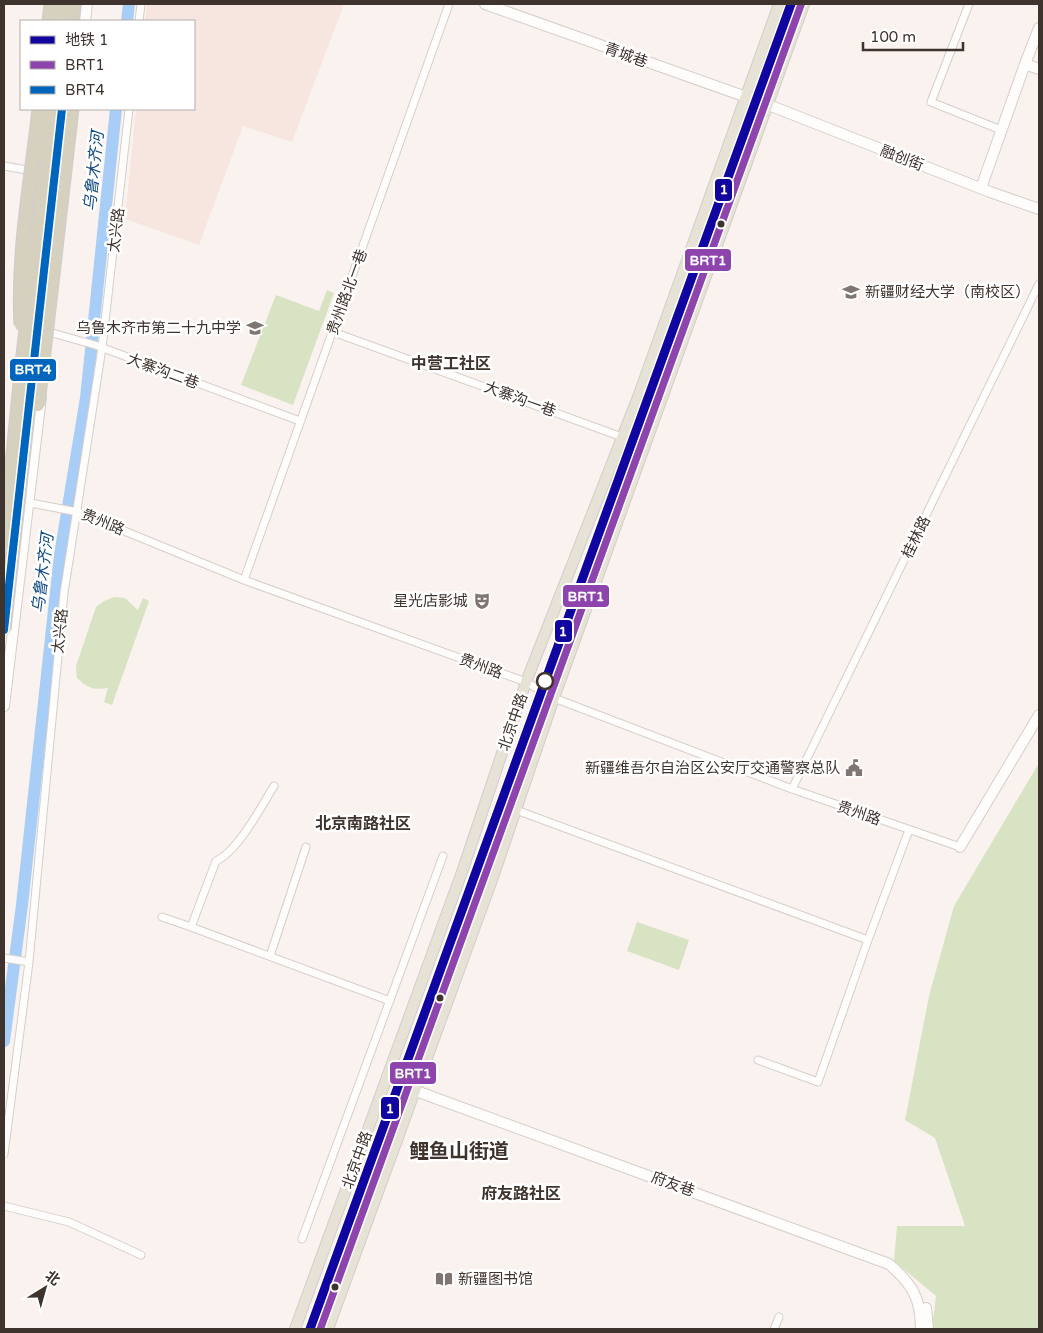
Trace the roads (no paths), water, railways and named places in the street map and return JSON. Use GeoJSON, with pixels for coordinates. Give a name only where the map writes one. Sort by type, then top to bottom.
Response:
{"type":"FeatureCollection","features":[{"type":"Feature","properties":{"kind":"highway"},"geometry":{"type":"LineString","coordinates":[[49,20],[51,4]]}},
{"type":"Feature","properties":{"kind":"highway"},"geometry":{"type":"LineString","coordinates":[[62,20],[64,4]]}},
{"type":"Feature","properties":{"kind":"highway"},"geometry":{"type":"LineString","coordinates":[[72,20],[74,4]]}},
{"type":"Feature","properties":{"kind":"highway"},"geometry":{"type":"LineString","coordinates":[[22,363],[19,298],[22,247],[39,110]]}},
{"type":"Feature","properties":{"kind":"highway"},"geometry":{"type":"LineString","coordinates":[[4,544],[22,363],[52,110]]}},
{"type":"Feature","properties":{"kind":"highway"},"geometry":{"type":"LineString","coordinates":[[4,630],[28,473],[62,110]]}},
{"type":"Feature","properties":{"kind":"highway"},"geometry":{"type":"LineString","coordinates":[[28,473],[73,110]]}},
{"type":"Feature","properties":{"kind":"main road","name":"北京中路"},"geometry":{"type":"LineString","coordinates":[[295,1329],[462,872],[526,682],[622,437],[779,4]]}},
{"type":"Feature","properties":{"kind":"main road","name":"北京中路"},"geometry":{"type":"LineString","coordinates":[[328,1329],[516,810],[554,698],[766,104],[804,4]]}},
{"type":"Feature","properties":{"kind":"street"},"geometry":{"type":"LineString","coordinates":[[55,20],[57,4]]}},
{"type":"Feature","properties":{"kind":"street"},"geometry":{"type":"LineString","coordinates":[[85,20],[87,4]]}},
{"type":"Feature","properties":{"kind":"street"},"geometry":{"type":"LineString","coordinates":[[139,20],[141,4]]}},
{"type":"Feature","properties":{"kind":"street","name":"贵州路北一巷"},"geometry":{"type":"LineString","coordinates":[[244,580],[449,4]]}},
{"type":"Feature","properties":{"kind":"street","name":"青城巷"},"geometry":{"type":"LineString","coordinates":[[485,4],[766,104]]}},
{"type":"Feature","properties":{"kind":"street"},"geometry":{"type":"LineString","coordinates":[[969,4],[931,102],[1001,130]]}},
{"type":"Feature","properties":{"kind":"street"},"geometry":{"type":"LineString","coordinates":[[981,188],[1039,28]]}},
{"type":"Feature","properties":{"kind":"street"},"geometry":{"type":"LineString","coordinates":[[1025,64],[1039,69]]}},
{"type":"Feature","properties":{"kind":"street","name":"融创街"},"geometry":{"type":"LineString","coordinates":[[766,104],[1039,209]]}},
{"type":"Feature","properties":{"kind":"street"},"geometry":{"type":"LineString","coordinates":[[4,500],[23,327],[30,231],[45,110]]}},
{"type":"Feature","properties":{"kind":"street"},"geometry":{"type":"LineString","coordinates":[[4,706],[29,503],[28,473],[49,332],[73,110]]}},
{"type":"Feature","properties":{"kind":"street","name":"太兴路"},"geometry":{"type":"LineString","coordinates":[[4,1154],[27,961],[64,593],[130,110]]}},
{"type":"Feature","properties":{"kind":"street"},"geometry":{"type":"LineString","coordinates":[[4,166],[37,172]]}},
{"type":"Feature","properties":{"kind":"street","name":"桂林路"},"geometry":{"type":"LineString","coordinates":[[792,789],[1039,284]]}},
{"type":"Feature","properties":{"kind":"street","name":"大寨沟二巷"},"geometry":{"type":"LineString","coordinates":[[23,327],[49,332],[99,347],[300,422]]}},
{"type":"Feature","properties":{"kind":"street","name":"大寨沟一巷"},"geometry":{"type":"LineString","coordinates":[[333,332],[622,437]]}},
{"type":"Feature","properties":{"kind":"street"},"geometry":{"type":"LineString","coordinates":[[6,469],[28,473]]}},
{"type":"Feature","properties":{"kind":"street","name":"贵州路"},"geometry":{"type":"LineString","coordinates":[[4,500],[76,512],[244,580],[526,682],[554,698],[792,789],[960,847]]}},
{"type":"Feature","properties":{"kind":"street"},"geometry":{"type":"LineString","coordinates":[[960,847],[1039,715]]}},
{"type":"Feature","properties":{"kind":"street"},"geometry":{"type":"LineString","coordinates":[[191,927],[216,861],[225,857],[236,844],[274,786]]}},
{"type":"Feature","properties":{"kind":"street"},"geometry":{"type":"LineString","coordinates":[[516,810],[868,940]]}},
{"type":"Feature","properties":{"kind":"street"},"geometry":{"type":"LineString","coordinates":[[758,1060],[818,1082],[909,830]]}},
{"type":"Feature","properties":{"kind":"street"},"geometry":{"type":"LineString","coordinates":[[270,956],[306,847]]}},
{"type":"Feature","properties":{"kind":"street"},"geometry":{"type":"LineString","coordinates":[[302,1238],[443,856]]}},
{"type":"Feature","properties":{"kind":"street"},"geometry":{"type":"LineString","coordinates":[[162,917],[390,1001]]}},
{"type":"Feature","properties":{"kind":"street"},"geometry":{"type":"LineString","coordinates":[[7,958],[27,961]]}},
{"type":"Feature","properties":{"kind":"street","name":"府友巷"},"geometry":{"type":"LineString","coordinates":[[387,1076],[394,1082],[416,1088],[888,1259],[913,1280],[920,1291],[927,1313],[928,1329]]}},
{"type":"Feature","properties":{"kind":"street","name":"府友巷"},"geometry":{"type":"LineString","coordinates":[[416,1088],[888,1264],[904,1277],[915,1294],[921,1314],[921,1329]]}},
{"type":"Feature","properties":{"kind":"street"},"geometry":{"type":"LineString","coordinates":[[4,1206],[69,1222],[141,1255]]}},
{"type":"Feature","properties":{"kind":"street"},"geometry":{"type":"LineString","coordinates":[[774,1329],[779,1317]]}},
{"type":"Feature","properties":{"kind":"waterway","name":"乌鲁木齐河"},"geometry":{"type":"LineString","coordinates":[[127,20],[129,4]]}},
{"type":"Feature","properties":{"kind":"waterway","name":"乌鲁木齐河"},"geometry":{"type":"LineString","coordinates":[[4,1041],[22,905],[60,555],[86,398],[116,110]]}},
{"type":"Feature","properties":{"kind":"metro line","name":"1"},"geometry":{"type":"LineString","coordinates":[[310,1329],[791,4]]}},
{"type":"Feature","properties":{"kind":"place","name":"新疆财经大学（南校区）"},"geometry":{"type":"Point","coordinates":[851,292]}},
{"type":"Feature","properties":{"kind":"place","name":"乌鲁木齐市第二十九中学"},"geometry":{"type":"Point","coordinates":[255,328]}},
{"type":"Feature","properties":{"kind":"place","name":"星光店影城"},"geometry":{"type":"Point","coordinates":[482,601]}},
{"type":"Feature","properties":{"kind":"place","name":"新疆维吾尔自治区公安厅交通警察总队"},"geometry":{"type":"Point","coordinates":[854,768]}},
{"type":"Feature","properties":{"kind":"place","name":"新疆图书馆"},"geometry":{"type":"Point","coordinates":[444,1279]}},
{"type":"Feature","properties":{"kind":"district","name":"中营工社区"},"geometry":{"type":"Point","coordinates":[451,363]}},
{"type":"Feature","properties":{"kind":"district","name":"北京南路社区"},"geometry":{"type":"Point","coordinates":[363,823]}},
{"type":"Feature","properties":{"kind":"district","name":"鲤鱼山街道"},"geometry":{"type":"Point","coordinates":[459,1151]}},
{"type":"Feature","properties":{"kind":"district","name":"府友路社区"},"geometry":{"type":"Point","coordinates":[521,1193]}}]}
